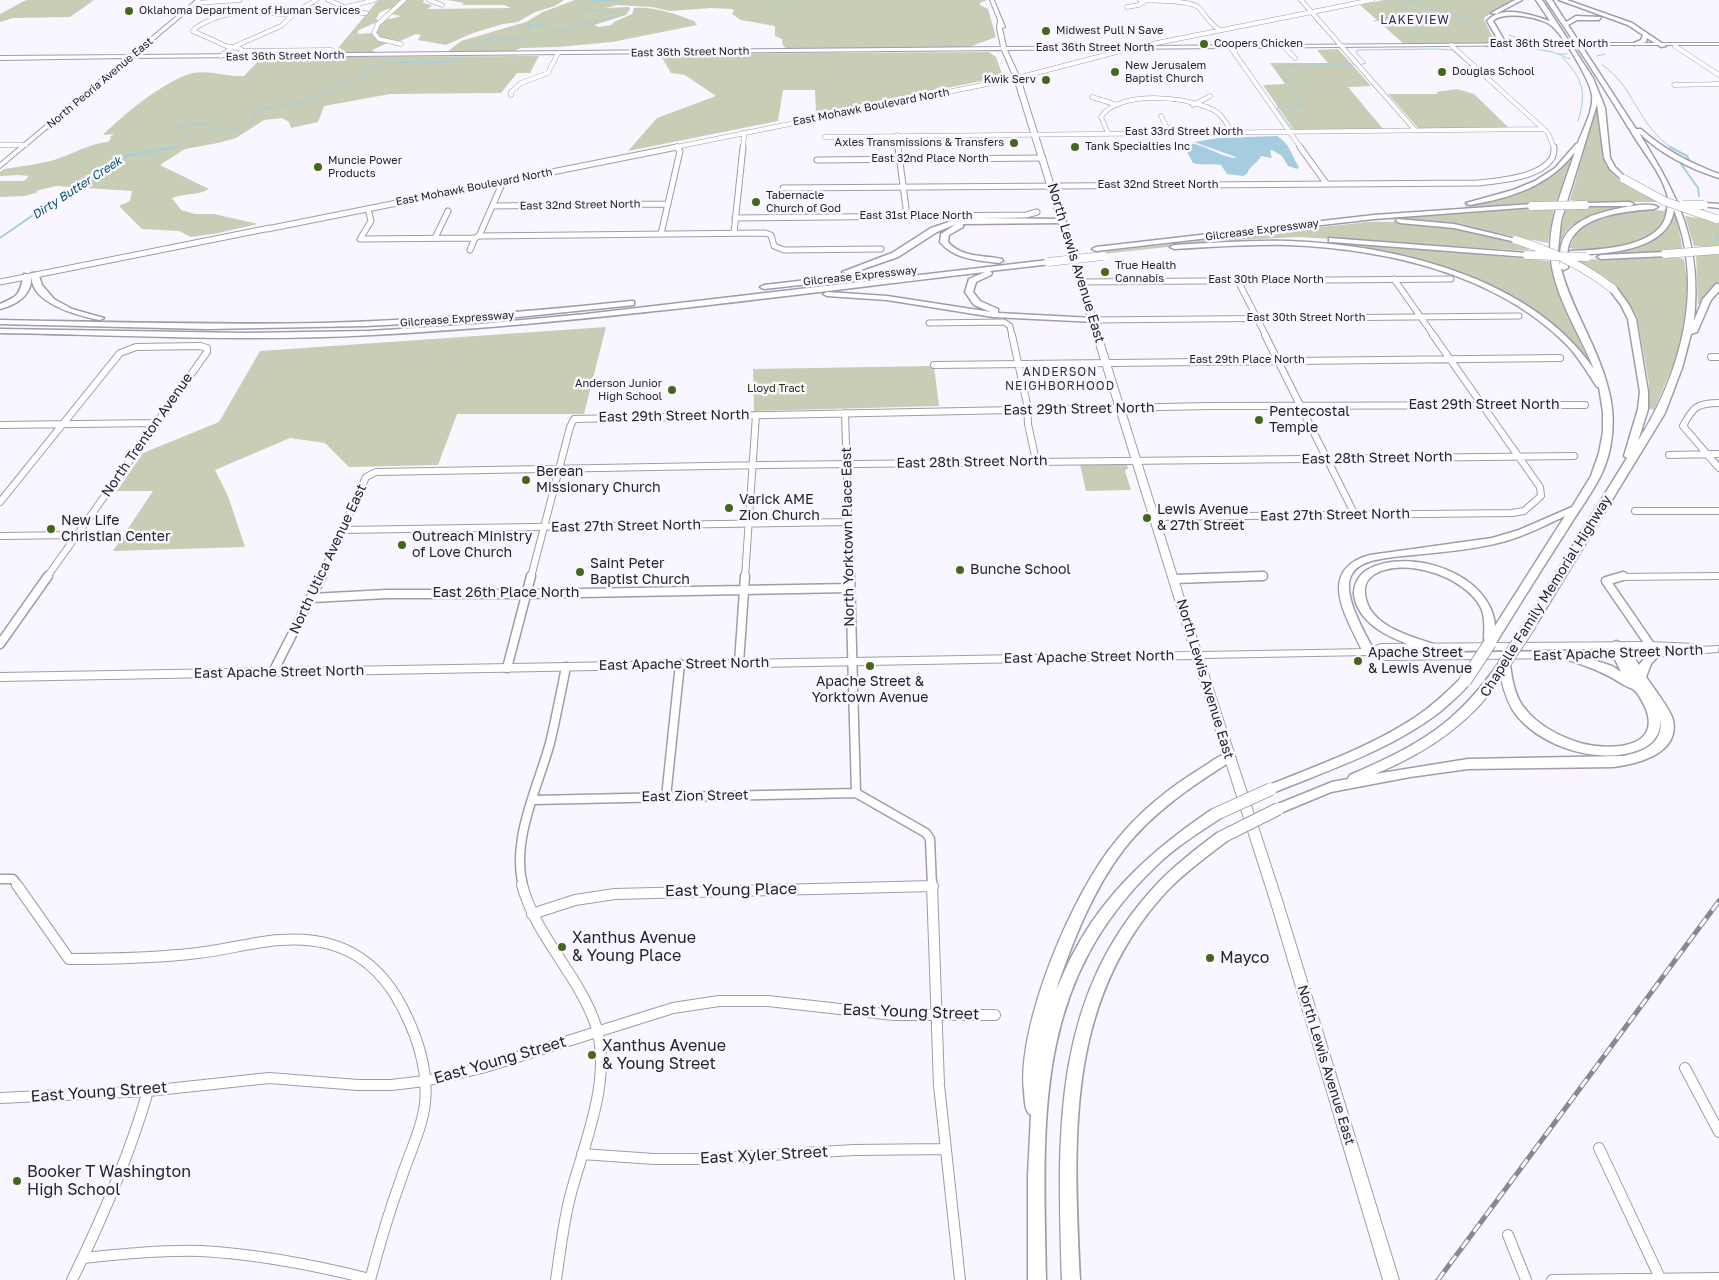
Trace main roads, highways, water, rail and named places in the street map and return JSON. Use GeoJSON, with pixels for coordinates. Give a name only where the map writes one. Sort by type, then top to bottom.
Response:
{"type":"FeatureCollection","features":[{"type":"Feature","properties":{"kind":"highway"},"geometry":{"type":"LineString","coordinates":[[1501,44],[1486,22],[1487,18],[1519,0]]}},
{"type":"Feature","properties":{"kind":"highway","name":"Chapelle Family Memorial Highway"},"geometry":{"type":"LineString","coordinates":[[1037,1280],[1039,1108],[1043,1070],[1058,1010],[1078,959],[1098,922],[1130,881],[1178,838],[1216,814],[1411,728],[1441,706],[1464,681],[1502,625],[1577,508],[1596,476],[1605,455],[1609,430],[1607,396],[1600,372],[1558,275],[1554,243],[1561,207],[1594,107],[1595,96],[1592,83],[1539,0]]}},
{"type":"Feature","properties":{"kind":"highway","name":"Chapelle Family Memorial Highway"},"geometry":{"type":"LineString","coordinates":[[1070,1280],[1068,1129],[1075,1064],[1088,1011],[1108,962],[1135,919],[1168,881],[1196,856],[1222,837],[1278,809],[1394,761],[1427,744],[1470,711],[1495,680],[1660,413],[1680,364],[1690,322],[1692,284],[1688,244],[1684,226],[1672,196],[1625,114],[1549,0]]}},
{"type":"Feature","properties":{"kind":"highway"},"geometry":{"type":"LineString","coordinates":[[1562,0],[1630,24],[1659,45]]}},
{"type":"Feature","properties":{"kind":"highway"},"geometry":{"type":"LineString","coordinates":[[1501,44],[1490,21],[1497,16],[1511,14],[1530,16],[1545,20],[1556,26]]}},
{"type":"Feature","properties":{"kind":"highway"},"geometry":{"type":"LineString","coordinates":[[1566,24],[1576,18],[1601,18],[1623,23],[1659,45]]}},
{"type":"Feature","properties":{"kind":"highway"},"geometry":{"type":"LineString","coordinates":[[1636,44],[1644,41],[1645,36]]}},
{"type":"Feature","properties":{"kind":"highway"},"geometry":{"type":"LineString","coordinates":[[1488,44],[1515,44]]}},
{"type":"Feature","properties":{"kind":"highway"},"geometry":{"type":"LineString","coordinates":[[1592,83],[1602,108],[1607,158],[1612,168],[1624,179],[1664,202],[1717,219]]}},
{"type":"Feature","properties":{"kind":"highway"},"geometry":{"type":"LineString","coordinates":[[1625,114],[1659,148],[1689,164],[1719,176]]}},
{"type":"Feature","properties":{"kind":"highway"},"geometry":{"type":"LineString","coordinates":[[1323,223],[1462,205],[1508,194],[1543,179],[1556,170],[1584,138]]}},
{"type":"Feature","properties":{"kind":"highway"},"geometry":{"type":"LineString","coordinates":[[1586,255],[1633,245],[1659,232],[1668,221],[1672,196]]}},
{"type":"Feature","properties":{"kind":"highway","name":"Gilcrease Expressway"},"geometry":{"type":"LineString","coordinates":[[1045,259],[1096,249],[1433,212],[1585,204],[1719,206]]}},
{"type":"Feature","properties":{"kind":"highway"},"geometry":{"type":"LineString","coordinates":[[1574,313],[1563,264],[1563,244],[1577,226],[1599,216],[1643,208],[1704,205]]}},
{"type":"Feature","properties":{"kind":"highway"},"geometry":{"type":"LineString","coordinates":[[813,282],[878,262],[908,248],[934,230],[955,222],[978,220],[1062,221]]}},
{"type":"Feature","properties":{"kind":"highway"},"geometry":{"type":"LineString","coordinates":[[1001,264],[956,252],[946,244],[944,239],[946,234],[954,227],[969,223],[1062,221]]}},
{"type":"Feature","properties":{"kind":"highway"},"geometry":{"type":"LineString","coordinates":[[1295,226],[1377,221],[1413,221],[1465,227],[1516,240],[1552,252],[1578,265],[1613,290],[1625,305],[1632,319],[1644,392],[1643,409],[1624,472]]}},
{"type":"Feature","properties":{"kind":"highway","name":"Gilcrease Expressway"},"geometry":{"type":"LineString","coordinates":[[0,322],[284,326],[456,319],[585,308],[813,282],[1045,259],[1103,256],[1243,241],[1310,239],[1526,254],[1665,254],[1718,250]]}},
{"type":"Feature","properties":{"kind":"highway"},"geometry":{"type":"LineString","coordinates":[[1174,248],[1265,243],[1317,245],[1378,254],[1438,270],[1494,292],[1542,320],[1575,349],[1607,396]]}},
{"type":"Feature","properties":{"kind":"highway"},"geometry":{"type":"LineString","coordinates":[[1001,264],[981,275],[970,284],[968,289],[970,296],[981,306],[1010,314],[1093,320]]}},
{"type":"Feature","properties":{"kind":"highway","name":"Gilcrease Expressway"},"geometry":{"type":"LineString","coordinates":[[0,331],[246,335],[369,333],[553,320],[776,294],[1001,264]]}},
{"type":"Feature","properties":{"kind":"highway"},"geometry":{"type":"LineString","coordinates":[[0,307],[18,297],[26,289],[31,276],[40,289],[62,307],[90,316],[141,325]]}},
{"type":"Feature","properties":{"kind":"highway"},"geometry":{"type":"LineString","coordinates":[[1680,364],[1704,306],[1719,286]]}},
{"type":"Feature","properties":{"kind":"highway"},"geometry":{"type":"LineString","coordinates":[[776,294],[855,295],[993,315],[1093,320]]}},
{"type":"Feature","properties":{"kind":"highway"},"geometry":{"type":"LineString","coordinates":[[1369,652],[1346,600],[1343,588],[1346,576],[1355,566],[1380,556],[1466,547],[1497,540],[1525,531],[1577,508]]}},
{"type":"Feature","properties":{"kind":"highway"},"geometry":{"type":"LineString","coordinates":[[1430,647],[1390,632],[1372,618],[1359,598],[1360,586],[1366,576],[1379,569],[1400,565],[1415,566],[1442,572],[1465,583],[1480,598],[1488,612],[1490,643]]}},
{"type":"Feature","properties":{"kind":"highway"},"geometry":{"type":"LineString","coordinates":[[1641,676],[1643,665],[1652,649]]}},
{"type":"Feature","properties":{"kind":"highway"},"geometry":{"type":"LineString","coordinates":[[1504,664],[1512,697],[1518,708],[1535,726],[1569,744],[1604,751],[1618,751],[1638,746],[1647,741],[1655,723],[1653,711],[1640,691],[1620,651]]}},
{"type":"Feature","properties":{"kind":"highway"},"geometry":{"type":"LineString","coordinates":[[1329,788],[1410,772],[1461,765],[1613,762],[1641,757],[1653,752],[1662,743],[1668,724],[1662,708],[1641,676],[1620,651]]}},
{"type":"Feature","properties":{"kind":"highway"},"geometry":{"type":"LineString","coordinates":[[1566,655],[1608,669],[1624,678],[1640,691]]}},
{"type":"Feature","properties":{"kind":"highway"},"geometry":{"type":"LineString","coordinates":[[1038,1168],[1031,1068],[1036,1035],[1047,994],[1079,912],[1101,872],[1133,830],[1201,774],[1229,757]]}},
{"type":"Feature","properties":{"kind":"main road","name":"North Lewis Avenue East"},"geometry":{"type":"LineString","coordinates":[[992,0],[1012,49],[1017,65],[1017,78]]}},
{"type":"Feature","properties":{"kind":"main road","name":"North Peoria Avenue East"},"geometry":{"type":"LineString","coordinates":[[0,166],[197,2]]}},
{"type":"Feature","properties":{"kind":"main road","name":"North Lewis Avenue East"},"geometry":{"type":"LineString","coordinates":[[999,21],[999,33],[1004,49],[1017,78],[1043,158],[1229,757],[1277,903],[1390,1280]]}},
{"type":"Feature","properties":{"kind":"main road","name":"East 36th Street North"},"geometry":{"type":"LineString","coordinates":[[1453,46],[1488,44]]}},
{"type":"Feature","properties":{"kind":"main road","name":"East 36th Street North"},"geometry":{"type":"LineString","coordinates":[[0,58],[1004,49],[1110,51],[1132,48],[1379,47],[1501,44],[1554,46],[1636,44],[1675,46],[1719,45]]}},
{"type":"Feature","properties":{"kind":"main road","name":"East 36th Street North"},"geometry":{"type":"LineString","coordinates":[[1515,44],[1554,46]]}},
{"type":"Feature","properties":{"kind":"main road","name":"East 36th Street North"},"geometry":{"type":"LineString","coordinates":[[1595,45],[1719,45]]}},
{"type":"Feature","properties":{"kind":"main road","name":"East Apache Street North"},"geometry":{"type":"LineString","coordinates":[[0,677],[1369,652],[1381,648],[1430,647],[1620,651]]}},
{"type":"Feature","properties":{"kind":"main road","name":"East Apache Street North"},"geometry":{"type":"LineString","coordinates":[[1369,652],[1385,657],[1566,655],[1652,649],[1718,649]]}},
{"type":"Feature","properties":{"kind":"water"},"geometry":{"type":"Polygon","coordinates":[[[1277,136],[1288,146],[1299,167],[1297,169],[1288,166],[1282,156],[1272,150],[1270,151],[1272,158],[1261,156],[1247,174],[1243,176],[1227,174],[1221,165],[1193,163],[1183,145],[1194,144],[1235,158],[1194,142],[1219,138],[1277,136]]]}},
{"type":"Feature","properties":{"kind":"waterway","name":"Dirty Butter Creek"},"geometry":{"type":"LineString","coordinates":[[465,51],[487,39],[522,38],[530,31],[528,25],[549,24],[555,32],[568,31],[590,22],[614,18],[617,14],[615,12],[579,9],[577,6],[591,1],[619,0]]}},
{"type":"Feature","properties":{"kind":"waterway","name":"Dirty Butter Creek"},"geometry":{"type":"LineString","coordinates":[[780,0],[787,0]]}},
{"type":"Feature","properties":{"kind":"waterway"},"geometry":{"type":"LineString","coordinates":[[1401,14],[1399,12],[1404,4],[1403,2],[1407,0]]}},
{"type":"Feature","properties":{"kind":"waterway"},"geometry":{"type":"LineString","coordinates":[[1406,1],[1424,4],[1433,10],[1452,14],[1477,25]]}},
{"type":"Feature","properties":{"kind":"waterway"},"geometry":{"type":"LineString","coordinates":[[1374,21],[1401,14]]}},
{"type":"Feature","properties":{"kind":"waterway"},"geometry":{"type":"LineString","coordinates":[[1401,14],[1430,44]]}},
{"type":"Feature","properties":{"kind":"waterway"},"geometry":{"type":"LineString","coordinates":[[1509,35],[1523,40]]}},
{"type":"Feature","properties":{"kind":"waterway"},"geometry":{"type":"LineString","coordinates":[[1362,64],[1366,63],[1356,52],[1357,50],[1435,49]]}},
{"type":"Feature","properties":{"kind":"waterway"},"geometry":{"type":"LineString","coordinates":[[1436,49],[1452,50],[1467,63]]}},
{"type":"Feature","properties":{"kind":"waterway"},"geometry":{"type":"LineString","coordinates":[[1535,49],[1553,52],[1570,59]]}},
{"type":"Feature","properties":{"kind":"waterway"},"geometry":{"type":"LineString","coordinates":[[1558,54],[1567,54]]}},
{"type":"Feature","properties":{"kind":"waterway"},"geometry":{"type":"LineString","coordinates":[[1597,56],[1605,54]]}},
{"type":"Feature","properties":{"kind":"waterway","name":"Dirty Butter Creek"},"geometry":{"type":"LineString","coordinates":[[173,147],[188,135],[175,131],[177,128],[204,124],[213,127],[217,131],[238,129],[256,118],[254,115],[260,110],[312,100],[333,88],[364,77],[365,71],[378,64],[451,62],[461,57]]}},
{"type":"Feature","properties":{"kind":"waterway"},"geometry":{"type":"LineString","coordinates":[[1562,57],[1575,72],[1581,86],[1582,102],[1578,121]]}},
{"type":"Feature","properties":{"kind":"waterway"},"geometry":{"type":"LineString","coordinates":[[1304,64],[1353,64]]}},
{"type":"Feature","properties":{"kind":"waterway"},"geometry":{"type":"LineString","coordinates":[[1292,129],[1277,108],[1304,106],[1277,66],[1296,65]]}},
{"type":"Feature","properties":{"kind":"waterway"},"geometry":{"type":"LineString","coordinates":[[1469,65],[1478,73]]}},
{"type":"Feature","properties":{"kind":"waterway"},"geometry":{"type":"LineString","coordinates":[[1602,65],[1613,73],[1651,128],[1672,148]]}},
{"type":"Feature","properties":{"kind":"waterway"},"geometry":{"type":"LineString","coordinates":[[1481,75],[1499,91]]}},
{"type":"Feature","properties":{"kind":"waterway","name":"Dirty Butter Creek"},"geometry":{"type":"LineString","coordinates":[[0,238],[55,200],[111,168],[126,156],[173,147]]}},
{"type":"Feature","properties":{"kind":"waterway"},"geometry":{"type":"LineString","coordinates":[[1670,147],[1687,156],[1689,160]]}},
{"type":"Feature","properties":{"kind":"waterway"},"geometry":{"type":"LineString","coordinates":[[1681,164],[1698,188],[1699,196]]}},
{"type":"Feature","properties":{"kind":"waterway"},"geometry":{"type":"LineString","coordinates":[[1716,234],[1718,240]]}},
{"type":"Feature","properties":{"kind":"railway"},"geometry":{"type":"LineString","coordinates":[[1438,1280],[1719,901]]}},
{"type":"Feature","properties":{"kind":"place","name":"Oklahoma Department of Human Services"},"geometry":{"type":"Point","coordinates":[129,11]}},
{"type":"Feature","properties":{"kind":"place","name":"Midwest Pull N Save"},"geometry":{"type":"Point","coordinates":[1046,31]}},
{"type":"Feature","properties":{"kind":"place","name":"Coopers Chicken"},"geometry":{"type":"Point","coordinates":[1204,44]}},
{"type":"Feature","properties":{"kind":"place","name":"New Jerusalem Baptist Church"},"geometry":{"type":"Point","coordinates":[1115,72]}},
{"type":"Feature","properties":{"kind":"place","name":"Douglas School"},"geometry":{"type":"Point","coordinates":[1442,72]}},
{"type":"Feature","properties":{"kind":"place","name":"Kwik Serv"},"geometry":{"type":"Point","coordinates":[1046,80]}},
{"type":"Feature","properties":{"kind":"place","name":"Axles Transmissions & Transfers"},"geometry":{"type":"Point","coordinates":[1014,143]}},
{"type":"Feature","properties":{"kind":"place","name":"Tank Specialties Inc"},"geometry":{"type":"Point","coordinates":[1075,147]}},
{"type":"Feature","properties":{"kind":"place","name":"Muncie Power Products"},"geometry":{"type":"Point","coordinates":[318,167]}},
{"type":"Feature","properties":{"kind":"place","name":"Tabernacle Church of God"},"geometry":{"type":"Point","coordinates":[756,202]}},
{"type":"Feature","properties":{"kind":"place","name":"True Health Cannabis"},"geometry":{"type":"Point","coordinates":[1105,272]}},
{"type":"Feature","properties":{"kind":"place","name":"Anderson Junior High School"},"geometry":{"type":"Point","coordinates":[672,390]}},
{"type":"Feature","properties":{"kind":"place","name":"Pentecostal Temple"},"geometry":{"type":"Point","coordinates":[1259,420]}},
{"type":"Feature","properties":{"kind":"place","name":"Berean Missionary Church"},"geometry":{"type":"Point","coordinates":[526,480]}},
{"type":"Feature","properties":{"kind":"place","name":"Varick AME Zion Church"},"geometry":{"type":"Point","coordinates":[729,508]}},
{"type":"Feature","properties":{"kind":"place","name":"Lewis Avenue & 27th Street"},"geometry":{"type":"Point","coordinates":[1147,518]}},
{"type":"Feature","properties":{"kind":"place","name":"New Life Christian Center"},"geometry":{"type":"Point","coordinates":[51,529]}},
{"type":"Feature","properties":{"kind":"place","name":"Outreach Ministry of Love Church"},"geometry":{"type":"Point","coordinates":[402,545]}},
{"type":"Feature","properties":{"kind":"place","name":"Bunche School"},"geometry":{"type":"Point","coordinates":[960,570]}},
{"type":"Feature","properties":{"kind":"place","name":"Saint Peter Baptist Church"},"geometry":{"type":"Point","coordinates":[580,572]}},
{"type":"Feature","properties":{"kind":"place","name":"Apache Street & Lewis Avenue"},"geometry":{"type":"Point","coordinates":[1358,661]}},
{"type":"Feature","properties":{"kind":"place","name":"Apache Street & Yorktown Avenue"},"geometry":{"type":"Point","coordinates":[870,666]}},
{"type":"Feature","properties":{"kind":"place","name":"Xanthus Avenue & Young Place"},"geometry":{"type":"Point","coordinates":[562,947]}},
{"type":"Feature","properties":{"kind":"place","name":"Mayco"},"geometry":{"type":"Point","coordinates":[1210,958]}},
{"type":"Feature","properties":{"kind":"place","name":"Xanthus Avenue & Young Street"},"geometry":{"type":"Point","coordinates":[592,1055]}},
{"type":"Feature","properties":{"kind":"place","name":"Booker T Washington High School"},"geometry":{"type":"Point","coordinates":[17,1181]}},
{"type":"Feature","properties":{"kind":"district","name":"LAKEVIEW"},"geometry":{"type":"Point","coordinates":[1415,20]}},
{"type":"Feature","properties":{"kind":"district","name":"ANDERSON NEIGHBORHOOD"},"geometry":{"type":"Point","coordinates":[1060,379]}},
{"type":"Feature","properties":{"kind":"park label","name":"Lloyd Tract"},"geometry":{"type":"Point","coordinates":[776,389]}}]}
